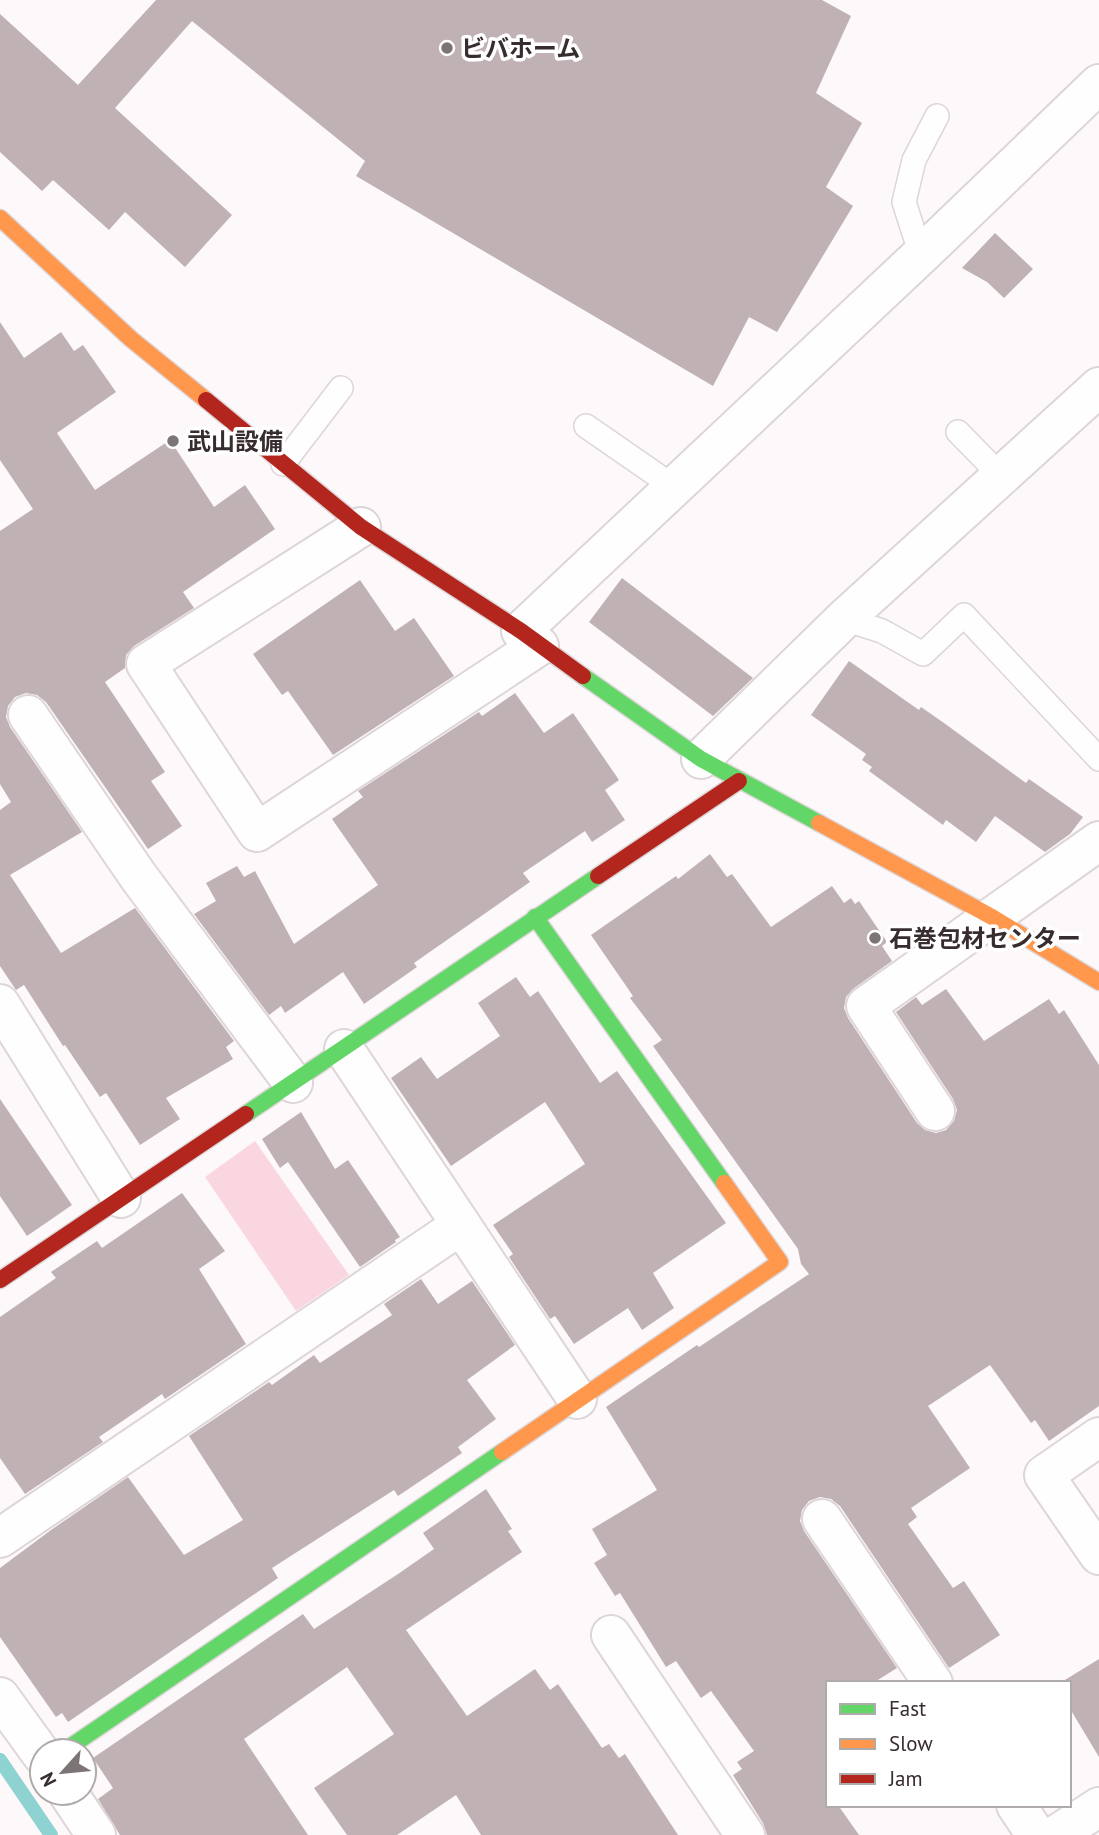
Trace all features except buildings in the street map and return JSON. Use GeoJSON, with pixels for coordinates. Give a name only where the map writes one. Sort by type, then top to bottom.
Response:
{"type":"FeatureCollection","features":[{"type":"Feature","properties":{"kind":"street"},"geometry":{"type":"LineString","coordinates":[[361,527],[146,664],[257,832],[530,639],[674,487],[1099,84]]}},
{"type":"Feature","properties":{"kind":"street"},"geometry":{"type":"LineString","coordinates":[[0,218],[131,339],[361,527],[530,639],[701,759],[992,917],[1099,982]]}},
{"type":"Feature","properties":{"kind":"street"},"geometry":{"type":"LineString","coordinates":[[701,759],[844,619],[1099,387]]}},
{"type":"Feature","properties":{"kind":"street"},"geometry":{"type":"LineString","coordinates":[[28,715],[138,876],[293,1083]]}},
{"type":"Feature","properties":{"kind":"street"},"geometry":{"type":"LineString","coordinates":[[0,1280],[739,781]]}},
{"type":"Feature","properties":{"kind":"street"},"geometry":{"type":"LineString","coordinates":[[935,1111],[866,1006],[1099,841]]}},
{"type":"Feature","properties":{"kind":"street"},"geometry":{"type":"LineString","coordinates":[[84,1737],[780,1262],[535,917]]}},
{"type":"Feature","properties":{"kind":"street"},"geometry":{"type":"LineString","coordinates":[[0,1004],[121,1198]]}},
{"type":"Feature","properties":{"kind":"street"},"geometry":{"type":"LineString","coordinates":[[344,1049],[577,1399]]}},
{"type":"Feature","properties":{"kind":"street"},"geometry":{"type":"LineString","coordinates":[[0,1538],[461,1225]]}},
{"type":"Feature","properties":{"kind":"street"},"geometry":{"type":"LineString","coordinates":[[1099,1437],[1044,1475],[1099,1555]]}},
{"type":"Feature","properties":{"kind":"street"},"geometry":{"type":"LineString","coordinates":[[822,1519],[932,1681]]}},
{"type":"Feature","properties":{"kind":"street"},"geometry":{"type":"LineString","coordinates":[[611,1635],[745,1835]]}},
{"type":"Feature","properties":{"kind":"street"},"geometry":{"type":"LineString","coordinates":[[0,1697],[29,1737]]}},
{"type":"Feature","properties":{"kind":"street"},"geometry":{"type":"LineString","coordinates":[[77,1807],[96,1835]]}},
{"type":"Feature","properties":{"kind":"street"},"geometry":{"type":"LineString","coordinates":[[1017,1807],[1036,1835]]}},
{"type":"Feature","properties":{"kind":"street"},"geometry":{"type":"LineString","coordinates":[[1056,1835],[1099,1807]]}},
{"type":"Feature","properties":{"kind":"lane"},"geometry":{"type":"LineString","coordinates":[[921,255],[904,202],[914,160],[937,116]]}},
{"type":"Feature","properties":{"kind":"lane"},"geometry":{"type":"LineString","coordinates":[[283,464],[341,388]]}},
{"type":"Feature","properties":{"kind":"lane"},"geometry":{"type":"LineString","coordinates":[[586,426],[674,487]]}},
{"type":"Feature","properties":{"kind":"lane"},"geometry":{"type":"LineString","coordinates":[[958,432],[1001,476]]}},
{"type":"Feature","properties":{"kind":"lane"},"geometry":{"type":"LineString","coordinates":[[844,619],[882,631],[923,654],[964,615],[1099,759]]}},
{"type":"Feature","properties":{"kind":"shaded area"},"geometry":{"type":"Polygon","coordinates":[[[255,1141],[349,1275],[296,1311],[205,1177],[255,1141]]]}},
{"type":"Feature","properties":{"kind":"waterway"},"geometry":{"type":"LineString","coordinates":[[0,1760],[51,1835]]}},
{"type":"Feature","properties":{"kind":"traffic: fast"},"geometry":{"type":"LineString","coordinates":[[583,676],[701,759],[819,823]]}},
{"type":"Feature","properties":{"kind":"traffic: fast"},"geometry":{"type":"LineString","coordinates":[[246,1114],[598,876]]}},
{"type":"Feature","properties":{"kind":"traffic: fast"},"geometry":{"type":"LineString","coordinates":[[535,917],[724,1183]]}},
{"type":"Feature","properties":{"kind":"traffic: fast"},"geometry":{"type":"LineString","coordinates":[[85,1737],[502,1452]]}},
{"type":"Feature","properties":{"kind":"traffic: slow"},"geometry":{"type":"LineString","coordinates":[[0,218],[131,339],[206,400]]}},
{"type":"Feature","properties":{"kind":"traffic: slow"},"geometry":{"type":"LineString","coordinates":[[819,823],[992,917],[1099,982]]}},
{"type":"Feature","properties":{"kind":"traffic: slow"},"geometry":{"type":"LineString","coordinates":[[502,1452],[780,1262],[724,1183]]}},
{"type":"Feature","properties":{"kind":"traffic: jam"},"geometry":{"type":"LineString","coordinates":[[206,400],[361,527],[521,631],[583,676]]}},
{"type":"Feature","properties":{"kind":"traffic: jam"},"geometry":{"type":"LineString","coordinates":[[598,876],[739,781]]}},
{"type":"Feature","properties":{"kind":"traffic: jam"},"geometry":{"type":"LineString","coordinates":[[0,1280],[246,1114]]}},
{"type":"Feature","properties":{"kind":"place","name":"ビバホーム"},"geometry":{"type":"Point","coordinates":[447,48]}},
{"type":"Feature","properties":{"kind":"place","name":"武山設備"},"geometry":{"type":"Point","coordinates":[173,441]}},
{"type":"Feature","properties":{"kind":"place","name":"石巻包材センター"},"geometry":{"type":"Point","coordinates":[875,938]}}]}
